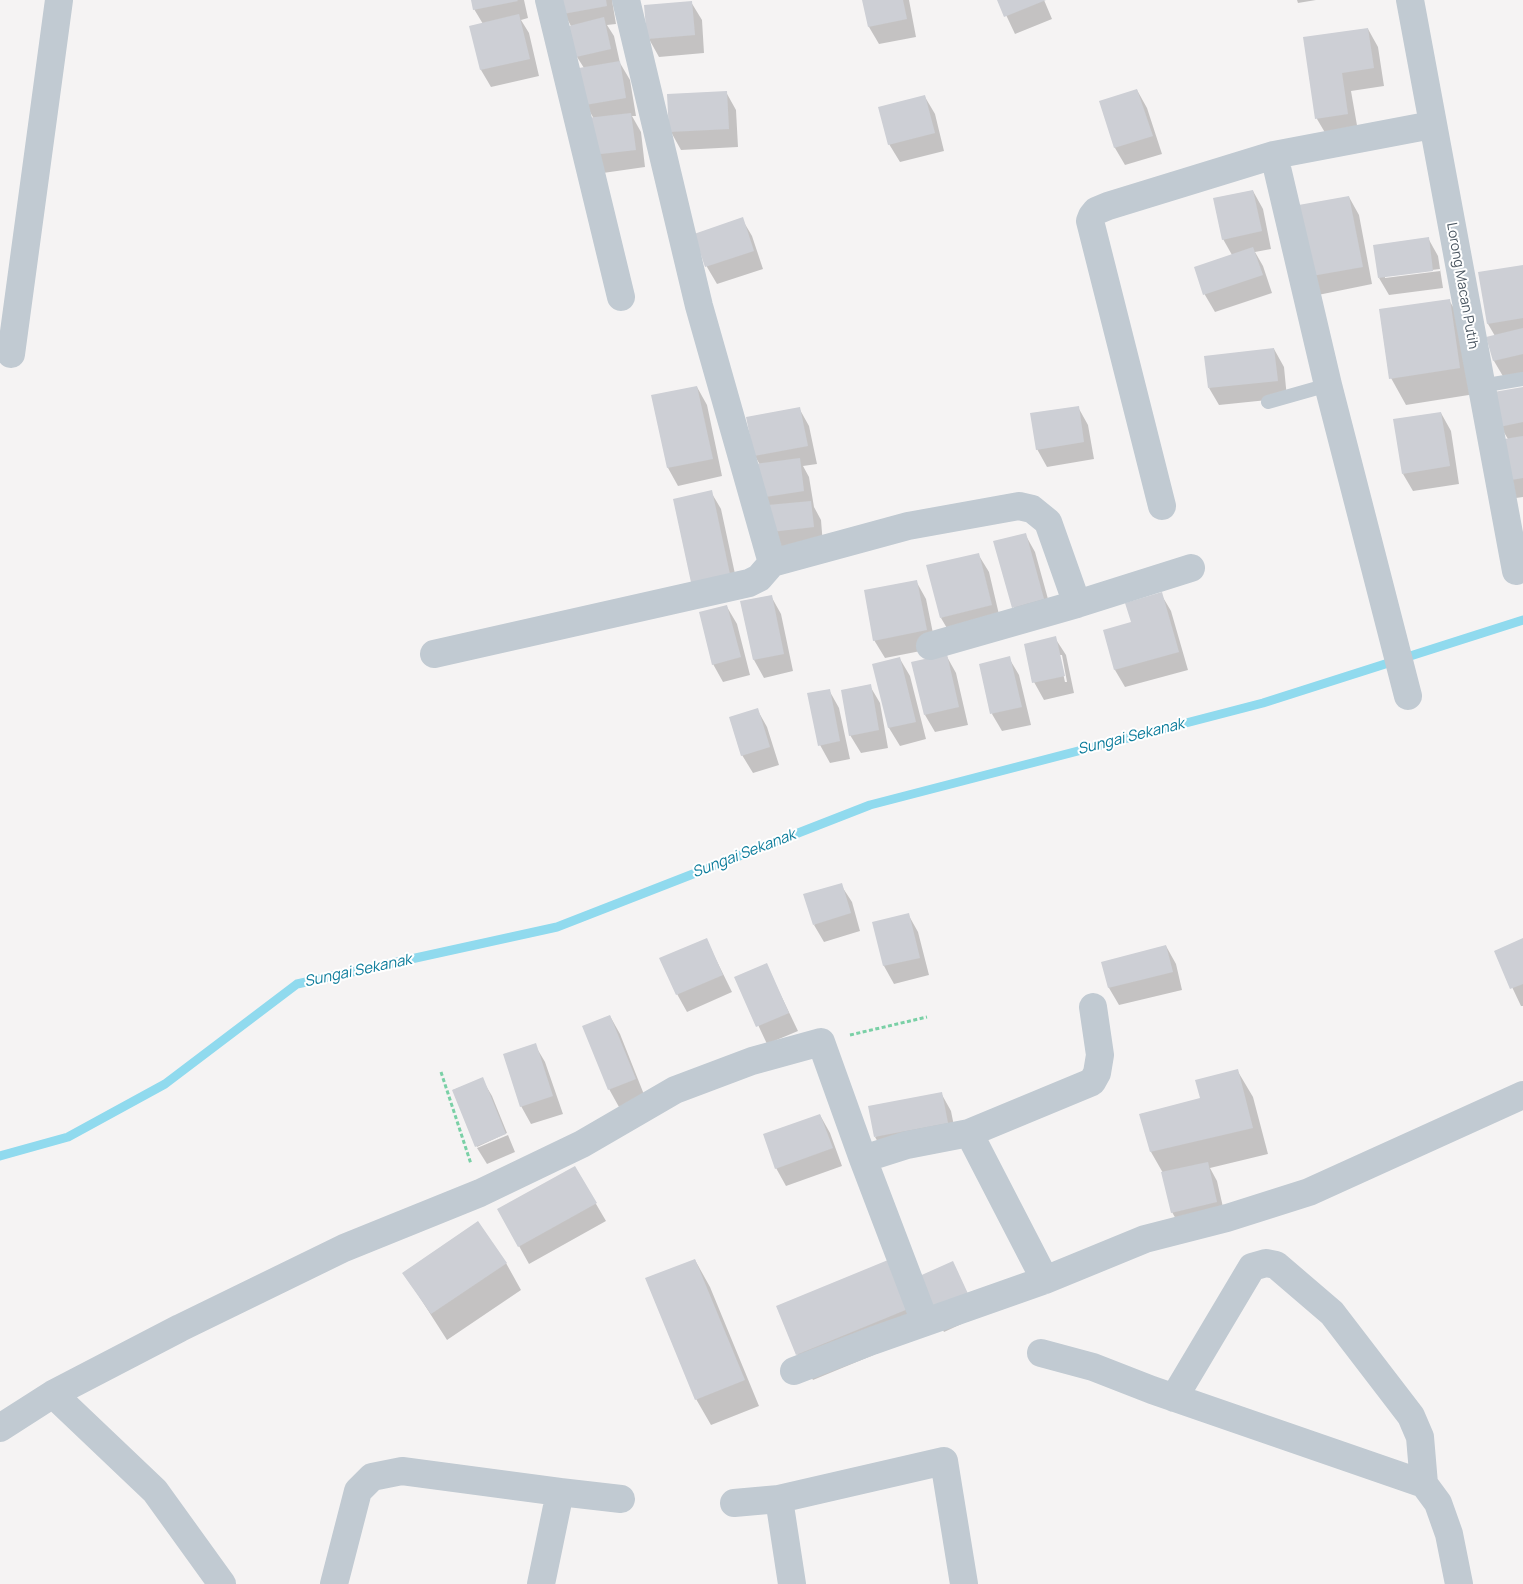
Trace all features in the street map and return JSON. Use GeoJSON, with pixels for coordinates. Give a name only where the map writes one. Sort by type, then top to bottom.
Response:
{"type":"FeatureCollection","features":[{"type":"Feature","properties":{"kind":"street"},"geometry":{"type":"LineString","coordinates":[[11,354],[59,0]]}},
{"type":"Feature","properties":{"kind":"street"},"geometry":{"type":"LineString","coordinates":[[549,0],[621,297]]}},
{"type":"Feature","properties":{"kind":"street"},"geometry":{"type":"LineString","coordinates":[[626,0],[699,306],[772,563]]}},
{"type":"Feature","properties":{"kind":"street","name":"Lorong Macan Putih"},"geometry":{"type":"LineString","coordinates":[[1410,0],[1516,571]]}},
{"type":"Feature","properties":{"kind":"street"},"geometry":{"type":"LineString","coordinates":[[1162,506],[1093,231],[1092,216],[1096,211],[1108,206],[1274,155],[1432,125]]}},
{"type":"Feature","properties":{"kind":"street"},"geometry":{"type":"LineString","coordinates":[[1274,155],[1328,385],[1406,690]]}},
{"type":"Feature","properties":{"kind":"street"},"geometry":{"type":"LineString","coordinates":[[434,654],[749,583],[759,578],[772,563],[908,526],[1019,506],[1032,509],[1048,522],[1077,604]]}},
{"type":"Feature","properties":{"kind":"street"},"geometry":{"type":"LineString","coordinates":[[930,646],[1077,604],[1191,568]]}},
{"type":"Feature","properties":{"kind":"street"},"geometry":{"type":"LineString","coordinates":[[863,1159],[907,1145],[969,1133],[1092,1082],[1097,1073],[1100,1055],[1092,1007]]}},
{"type":"Feature","properties":{"kind":"street"},"geometry":{"type":"LineString","coordinates":[[0,1428],[53,1394],[128,1354],[344,1248],[480,1193],[582,1144],[675,1090],[752,1061],[821,1042],[925,1322]]}},
{"type":"Feature","properties":{"kind":"street"},"geometry":{"type":"LineString","coordinates":[[794,1371],[1045,1280],[1145,1239],[1226,1218],[1309,1192],[1523,1094]]}},
{"type":"Feature","properties":{"kind":"street"},"geometry":{"type":"LineString","coordinates":[[969,1133],[1045,1280]]}},
{"type":"Feature","properties":{"kind":"street"},"geometry":{"type":"LineString","coordinates":[[1174,1398],[1252,1267],[1266,1263],[1276,1265],[1332,1313],[1411,1416],[1420,1437],[1424,1484],[1438,1503],[1449,1534],[1459,1584]]}},
{"type":"Feature","properties":{"kind":"street"},"geometry":{"type":"LineString","coordinates":[[1041,1353],[1092,1367],[1174,1398],[1424,1484]]}},
{"type":"Feature","properties":{"kind":"street"},"geometry":{"type":"LineString","coordinates":[[53,1394],[155,1491],[222,1584]]}},
{"type":"Feature","properties":{"kind":"street"},"geometry":{"type":"LineString","coordinates":[[734,1503],[779,1499],[944,1461],[964,1584]]}},
{"type":"Feature","properties":{"kind":"street"},"geometry":{"type":"LineString","coordinates":[[334,1584],[358,1491],[372,1477],[402,1471],[621,1499]]}},
{"type":"Feature","properties":{"kind":"street"},"geometry":{"type":"LineString","coordinates":[[541,1584],[560,1492]]}},
{"type":"Feature","properties":{"kind":"street"},"geometry":{"type":"LineString","coordinates":[[779,1499],[792,1584]]}},
{"type":"Feature","properties":{"kind":"lane"},"geometry":{"type":"LineString","coordinates":[[1481,386],[1523,379]]}},
{"type":"Feature","properties":{"kind":"lane"},"geometry":{"type":"LineString","coordinates":[[1268,402],[1328,385]]}},
{"type":"Feature","properties":{"kind":"path"},"geometry":{"type":"LineString","coordinates":[[821,1042],[927,1017]]}},
{"type":"Feature","properties":{"kind":"path"},"geometry":{"type":"LineString","coordinates":[[441,1072],[480,1193]]}},
{"type":"Feature","properties":{"kind":"building"},"geometry":{"type":"Polygon","coordinates":[[[471,0],[517,0],[518,1],[473,10],[471,0]]]}},
{"type":"Feature","properties":{"kind":"building"},"geometry":{"type":"Polygon","coordinates":[[[560,0],[606,0],[607,6],[563,14],[560,0]]]}},
{"type":"Feature","properties":{"kind":"building"},"geometry":{"type":"Polygon","coordinates":[[[862,0],[903,0],[907,19],[868,27],[862,0]]]}},
{"type":"Feature","properties":{"kind":"building"},"geometry":{"type":"Polygon","coordinates":[[[997,0],[1046,0],[1004,17],[997,0]]]}},
{"type":"Feature","properties":{"kind":"building"},"geometry":{"type":"Polygon","coordinates":[[[692,1],[695,35],[647,39],[644,5],[692,1]]]}},
{"type":"Feature","properties":{"kind":"building"},"geometry":{"type":"Polygon","coordinates":[[[519,14],[530,59],[480,70],[469,26],[519,14]]]}},
{"type":"Feature","properties":{"kind":"building"},"geometry":{"type":"Polygon","coordinates":[[[604,17],[611,49],[576,57],[569,26],[604,17]]]}},
{"type":"Feature","properties":{"kind":"building"},"geometry":{"type":"Polygon","coordinates":[[[1368,28],[1374,68],[1342,73],[1348,114],[1315,119],[1303,37],[1368,28]]]}},
{"type":"Feature","properties":{"kind":"building"},"geometry":{"type":"Polygon","coordinates":[[[620,61],[626,98],[585,105],[579,68],[620,61]]]}},
{"type":"Feature","properties":{"kind":"building"},"geometry":{"type":"Polygon","coordinates":[[[1137,89],[1153,136],[1114,148],[1099,101],[1137,89]]]}},
{"type":"Feature","properties":{"kind":"building"},"geometry":{"type":"Polygon","coordinates":[[[727,91],[729,129],[669,132],[667,94],[727,91]]]}},
{"type":"Feature","properties":{"kind":"building"},"geometry":{"type":"Polygon","coordinates":[[[925,95],[935,133],[888,145],[878,107],[925,95]]]}},
{"type":"Feature","properties":{"kind":"building"},"geometry":{"type":"Polygon","coordinates":[[[631,113],[636,150],[592,155],[587,118],[631,113]]]}},
{"type":"Feature","properties":{"kind":"building"},"geometry":{"type":"Polygon","coordinates":[[[1253,190],[1262,231],[1222,240],[1213,198],[1253,190]]]}},
{"type":"Feature","properties":{"kind":"building"},"geometry":{"type":"Polygon","coordinates":[[[1349,196],[1363,267],[1306,277],[1293,206],[1349,196]]]}},
{"type":"Feature","properties":{"kind":"building"},"geometry":{"type":"Polygon","coordinates":[[[743,217],[754,251],[705,267],[694,234],[743,217]]]}},
{"type":"Feature","properties":{"kind":"building"},"geometry":{"type":"Polygon","coordinates":[[[1429,237],[1433,271],[1378,278],[1373,245],[1429,237]]]}},
{"type":"Feature","properties":{"kind":"building"},"geometry":{"type":"Polygon","coordinates":[[[1253,247],[1263,275],[1203,295],[1194,267],[1253,247]]]}},
{"type":"Feature","properties":{"kind":"building"},"geometry":{"type":"Polygon","coordinates":[[[1523,265],[1523,318],[1487,324],[1478,272],[1523,265]]]}},
{"type":"Feature","properties":{"kind":"building"},"geometry":{"type":"Polygon","coordinates":[[[1450,299],[1460,368],[1389,379],[1379,309],[1450,299]]]}},
{"type":"Feature","properties":{"kind":"building"},"geometry":{"type":"Polygon","coordinates":[[[1523,328],[1523,354],[1493,361],[1486,337],[1523,328]]]}},
{"type":"Feature","properties":{"kind":"building"},"geometry":{"type":"Polygon","coordinates":[[[1274,348],[1278,381],[1208,388],[1204,356],[1274,348]]]}},
{"type":"Feature","properties":{"kind":"building"},"geometry":{"type":"Polygon","coordinates":[[[697,386],[713,459],[667,468],[651,395],[697,386]]]}},
{"type":"Feature","properties":{"kind":"building"},"geometry":{"type":"Polygon","coordinates":[[[1523,387],[1523,422],[1499,427],[1494,392],[1523,387]]]}},
{"type":"Feature","properties":{"kind":"building"},"geometry":{"type":"Polygon","coordinates":[[[1079,406],[1084,442],[1036,450],[1030,413],[1079,406]]]}},
{"type":"Feature","properties":{"kind":"building"},"geometry":{"type":"Polygon","coordinates":[[[800,407],[808,446],[754,456],[746,417],[800,407]]]}},
{"type":"Feature","properties":{"kind":"building"},"geometry":{"type":"Polygon","coordinates":[[[1441,412],[1450,466],[1402,474],[1393,419],[1441,412]]]}},
{"type":"Feature","properties":{"kind":"building"},"geometry":{"type":"Polygon","coordinates":[[[1523,436],[1523,478],[1505,481],[1498,440],[1523,436]]]}},
{"type":"Feature","properties":{"kind":"building"},"geometry":{"type":"Polygon","coordinates":[[[800,458],[804,491],[759,498],[755,464],[800,458]]]}},
{"type":"Feature","properties":{"kind":"building"},"geometry":{"type":"Polygon","coordinates":[[[712,490],[731,579],[692,587],[673,499],[712,490]]]}},
{"type":"Feature","properties":{"kind":"building"},"geometry":{"type":"Polygon","coordinates":[[[811,501],[814,527],[771,532],[768,505],[811,501]]]}},
{"type":"Feature","properties":{"kind":"building"},"geometry":{"type":"Polygon","coordinates":[[[1026,533],[1044,599],[1012,608],[993,541],[1026,533]]]}},
{"type":"Feature","properties":{"kind":"building"},"geometry":{"type":"Polygon","coordinates":[[[979,553],[992,605],[940,618],[926,565],[979,553]]]}},
{"type":"Feature","properties":{"kind":"building"},"geometry":{"type":"Polygon","coordinates":[[[917,580],[927,630],[873,641],[864,590],[917,580]]]}},
{"type":"Feature","properties":{"kind":"building"},"geometry":{"type":"Polygon","coordinates":[[[1162,592],[1179,652],[1114,670],[1103,630],[1131,622],[1125,603],[1162,592]]]}},
{"type":"Feature","properties":{"kind":"building"},"geometry":{"type":"Polygon","coordinates":[[[772,595],[784,654],[753,660],[740,601],[772,595]]]}},
{"type":"Feature","properties":{"kind":"building"},"geometry":{"type":"Polygon","coordinates":[[[727,605],[741,657],[712,665],[699,612],[727,605]]]}},
{"type":"Feature","properties":{"kind":"building"},"geometry":{"type":"Polygon","coordinates":[[[1056,636],[1065,676],[1032,683],[1024,644],[1056,636]]]}},
{"type":"Feature","properties":{"kind":"building"},"geometry":{"type":"Polygon","coordinates":[[[947,654],[959,707],[924,715],[911,662],[947,654]]]}},
{"type":"Feature","properties":{"kind":"building"},"geometry":{"type":"Polygon","coordinates":[[[1010,656],[1022,707],[990,714],[979,664],[1010,656]]]}},
{"type":"Feature","properties":{"kind":"building"},"geometry":{"type":"Polygon","coordinates":[[[900,657],[916,722],[888,728],[872,664],[900,657]]]}},
{"type":"Feature","properties":{"kind":"building"},"geometry":{"type":"Polygon","coordinates":[[[871,684],[879,730],[849,736],[841,690],[871,684]]]}},
{"type":"Feature","properties":{"kind":"building"},"geometry":{"type":"Polygon","coordinates":[[[830,689],[840,741],[818,746],[807,693],[830,689]]]}},
{"type":"Feature","properties":{"kind":"building"},"geometry":{"type":"Polygon","coordinates":[[[758,708],[770,747],[741,756],[729,717],[758,708]]]}},
{"type":"Feature","properties":{"kind":"building"},"geometry":{"type":"Polygon","coordinates":[[[842,883],[851,913],[813,925],[803,894],[842,883]]]}},
{"type":"Feature","properties":{"kind":"building"},"geometry":{"type":"Polygon","coordinates":[[[909,913],[920,958],[883,966],[872,922],[909,913]]]}},
{"type":"Feature","properties":{"kind":"building"},"geometry":{"type":"Polygon","coordinates":[[[707,938],[723,975],[676,995],[659,958],[707,938]]]}},
{"type":"Feature","properties":{"kind":"building"},"geometry":{"type":"Polygon","coordinates":[[[1523,938],[1523,984],[1510,989],[1494,951],[1523,938]]]}},
{"type":"Feature","properties":{"kind":"building"},"geometry":{"type":"Polygon","coordinates":[[[1166,945],[1173,972],[1108,988],[1101,962],[1166,945]]]}},
{"type":"Feature","properties":{"kind":"building"},"geometry":{"type":"Polygon","coordinates":[[[767,963],[789,1013],[756,1027],[734,977],[767,963]]]}},
{"type":"Feature","properties":{"kind":"building"},"geometry":{"type":"Polygon","coordinates":[[[610,1015],[636,1079],[608,1090],[582,1026],[610,1015]]]}},
{"type":"Feature","properties":{"kind":"building"},"geometry":{"type":"Polygon","coordinates":[[[536,1043],[553,1096],[520,1107],[503,1054],[536,1043]]]}},
{"type":"Feature","properties":{"kind":"building"},"geometry":{"type":"Polygon","coordinates":[[[1238,1069],[1253,1128],[1150,1152],[1139,1114],[1200,1098],[1195,1080],[1238,1069]]]}},
{"type":"Feature","properties":{"kind":"building"},"geometry":{"type":"Polygon","coordinates":[[[483,1077],[506,1134],[475,1147],[452,1090],[483,1077]]]}},
{"type":"Feature","properties":{"kind":"building"},"geometry":{"type":"Polygon","coordinates":[[[942,1092],[948,1123],[874,1137],[868,1106],[942,1092]]]}},
{"type":"Feature","properties":{"kind":"building"},"geometry":{"type":"Polygon","coordinates":[[[820,1114],[833,1148],[775,1169],[763,1134],[820,1114]]]}},
{"type":"Feature","properties":{"kind":"building"},"geometry":{"type":"Polygon","coordinates":[[[1208,1162],[1217,1202],[1171,1213],[1161,1172],[1208,1162]]]}},
{"type":"Feature","properties":{"kind":"building"},"geometry":{"type":"Polygon","coordinates":[[[575,1166],[597,1203],[518,1247],[497,1209],[575,1166]]]}},
{"type":"Feature","properties":{"kind":"building"},"geometry":{"type":"Polygon","coordinates":[[[478,1221],[507,1263],[431,1314],[402,1273],[478,1221]]]}},
{"type":"Feature","properties":{"kind":"building"},"geometry":{"type":"Polygon","coordinates":[[[695,1259],[745,1380],[695,1400],[645,1278],[695,1259]]]}},
{"type":"Feature","properties":{"kind":"building"},"geometry":{"type":"Polygon","coordinates":[[[888,1260],[908,1309],[796,1355],[776,1306],[888,1260]]]}},
{"type":"Feature","properties":{"kind":"building"},"geometry":{"type":"Polygon","coordinates":[[[953,1261],[970,1298],[933,1315],[915,1278],[953,1261]]]}},
{"type":"Feature","properties":{"kind":"waterway","name":"Sungai Sekanak"},"geometry":{"type":"LineString","coordinates":[[0,1156],[68,1137],[165,1084],[297,984],[557,927],[870,805],[1263,703],[1523,620]]}}]}
